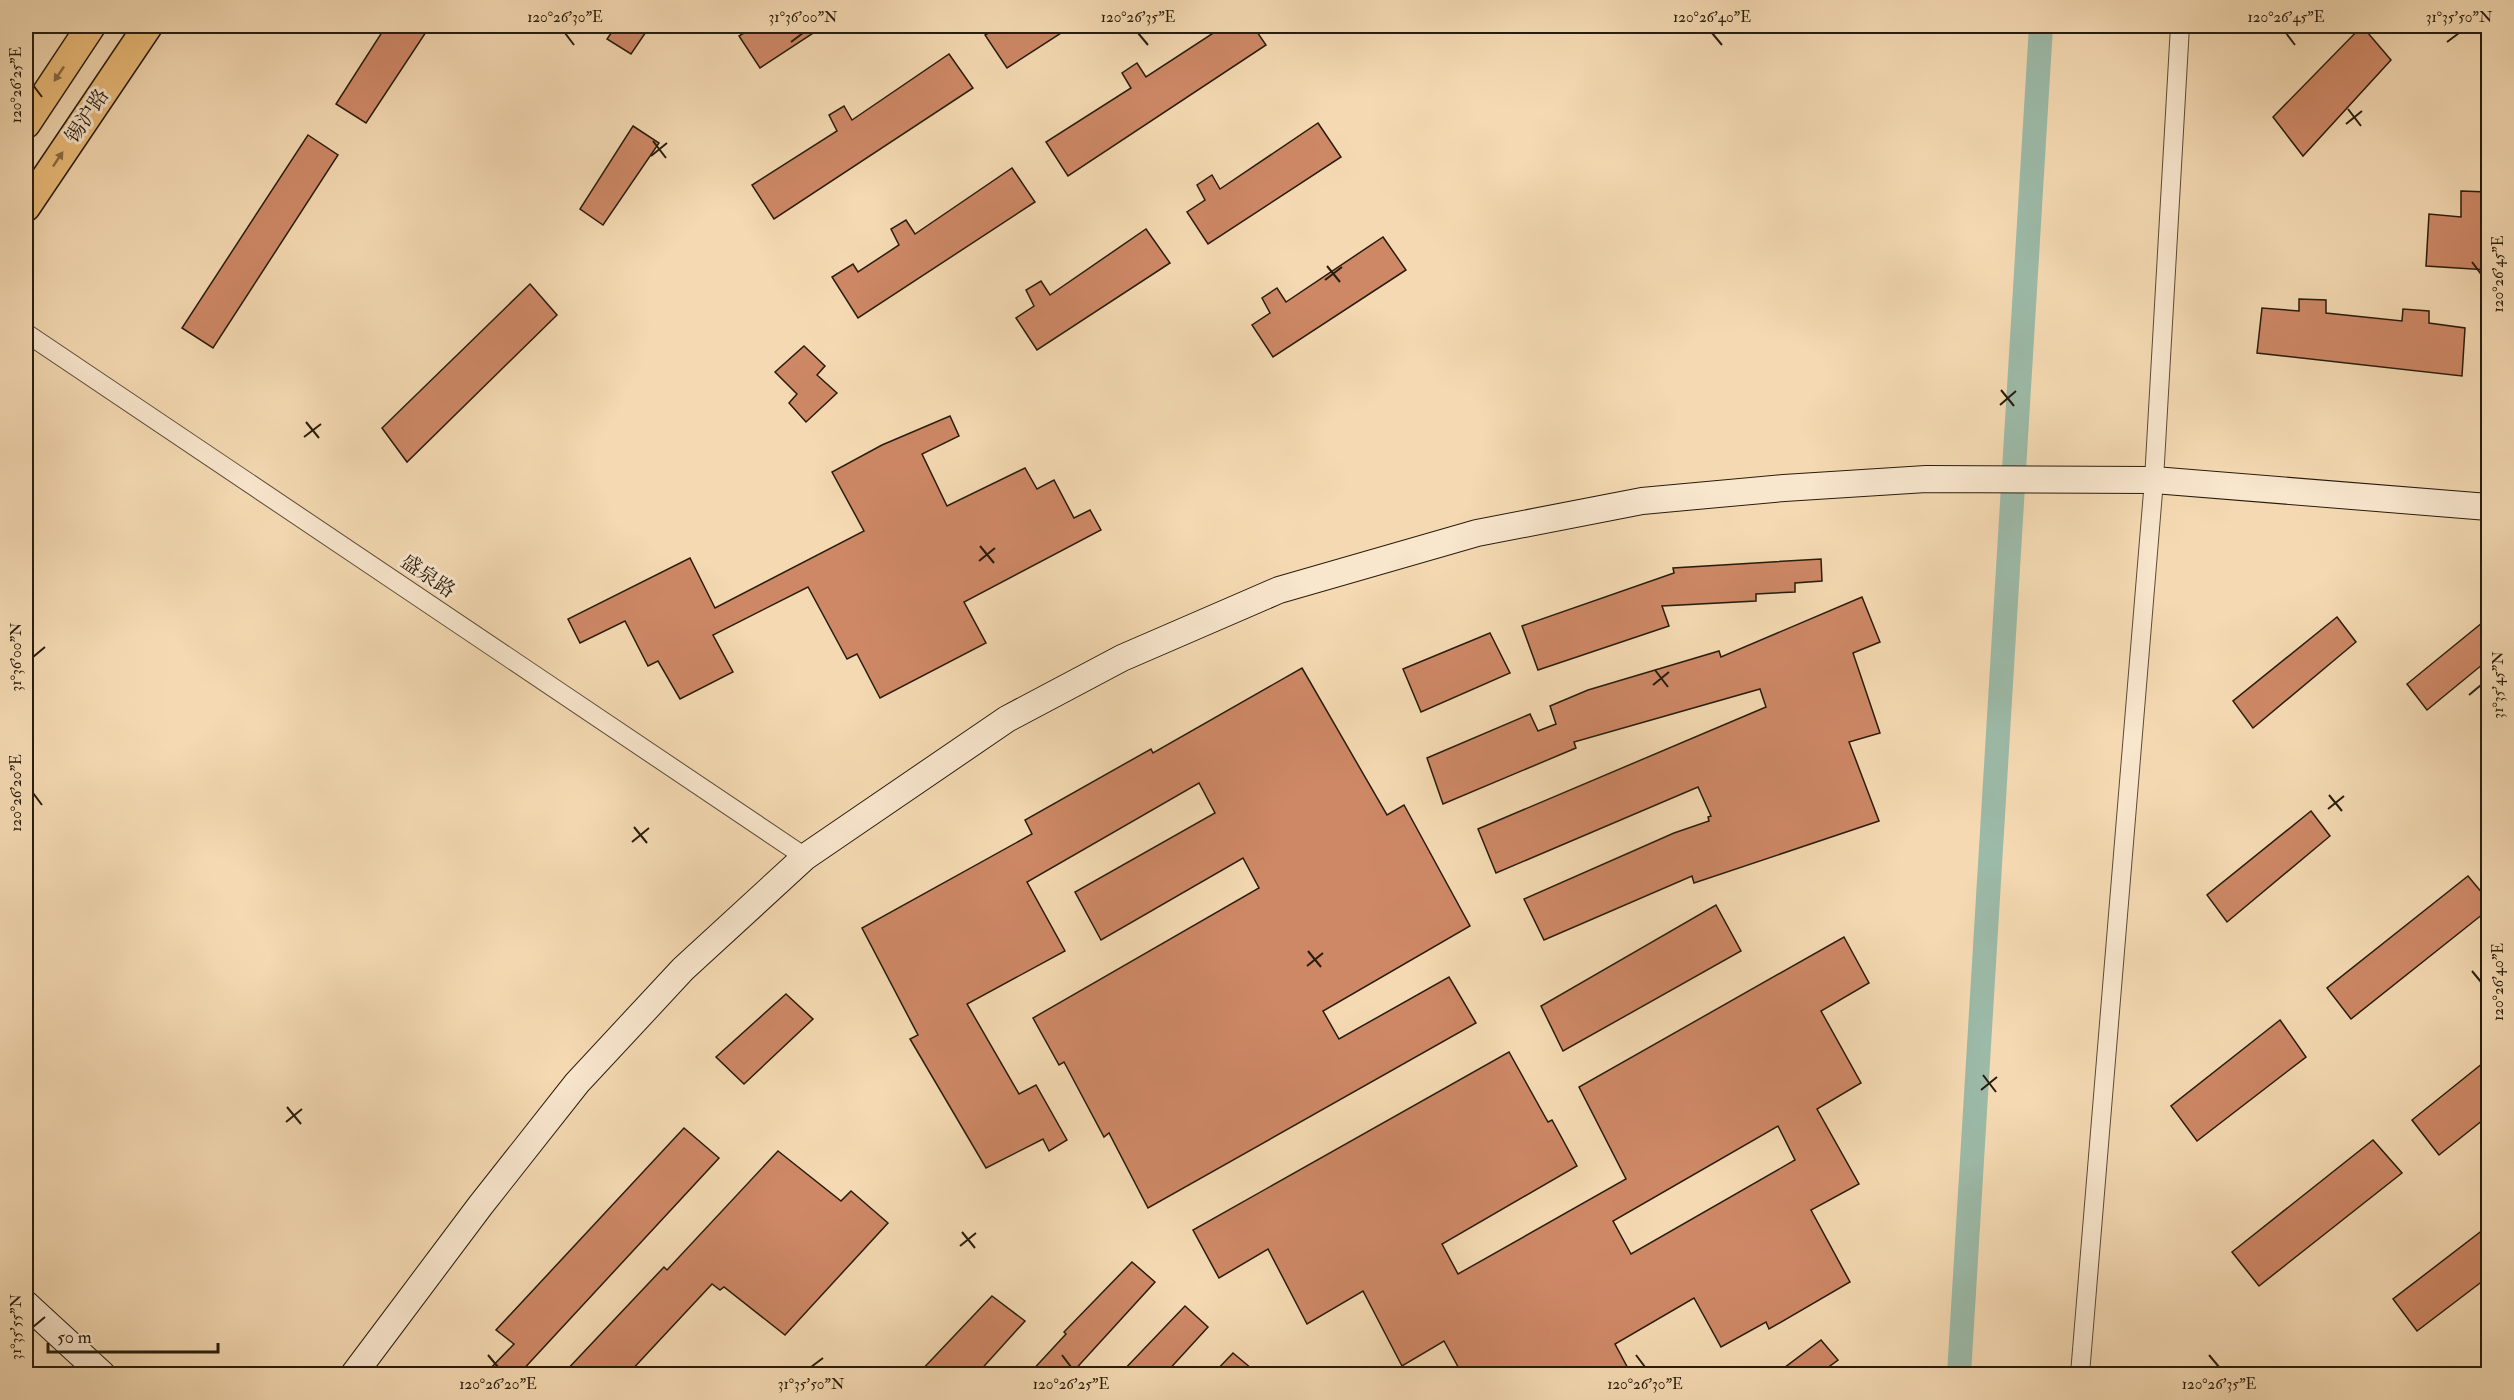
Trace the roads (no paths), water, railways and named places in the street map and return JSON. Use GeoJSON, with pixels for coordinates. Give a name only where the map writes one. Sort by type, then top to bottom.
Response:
{"type":"FeatureCollection","features":[{"type":"Feature","properties":{"kind":"main road"},"geometry":{"type":"LineString","coordinates":[[26,124],[91,26]]}},
{"type":"Feature","properties":{"kind":"main road","name":"锡沪路"},"geometry":{"type":"LineString","coordinates":[[26,207],[148,26]]}},
{"type":"Feature","properties":{"kind":"street"},"geometry":{"type":"LineString","coordinates":[[2080,1374],[2154,480],[2180,26]]}},
{"type":"Feature","properties":{"kind":"street","name":"盛泉路"},"geometry":{"type":"LineString","coordinates":[[26,333],[805,857]]}},
{"type":"Feature","properties":{"kind":"street"},"geometry":{"type":"LineString","coordinates":[[354,1374],[480,1206],[577,1083],[683,969],[805,857],[1007,719],[1122,658],[1279,590],[1477,533],[1642,501],[1784,488],[1926,479],[2067,482],[2154,480],[2488,507]]}},
{"type":"Feature","properties":{"kind":"street"},"geometry":{"type":"LineString","coordinates":[[26,1304],[102,1374]]}},
{"type":"Feature","properties":{"kind":"waterway"},"geometry":{"type":"LineString","coordinates":[[1959,1374],[2041,26]]}}]}
